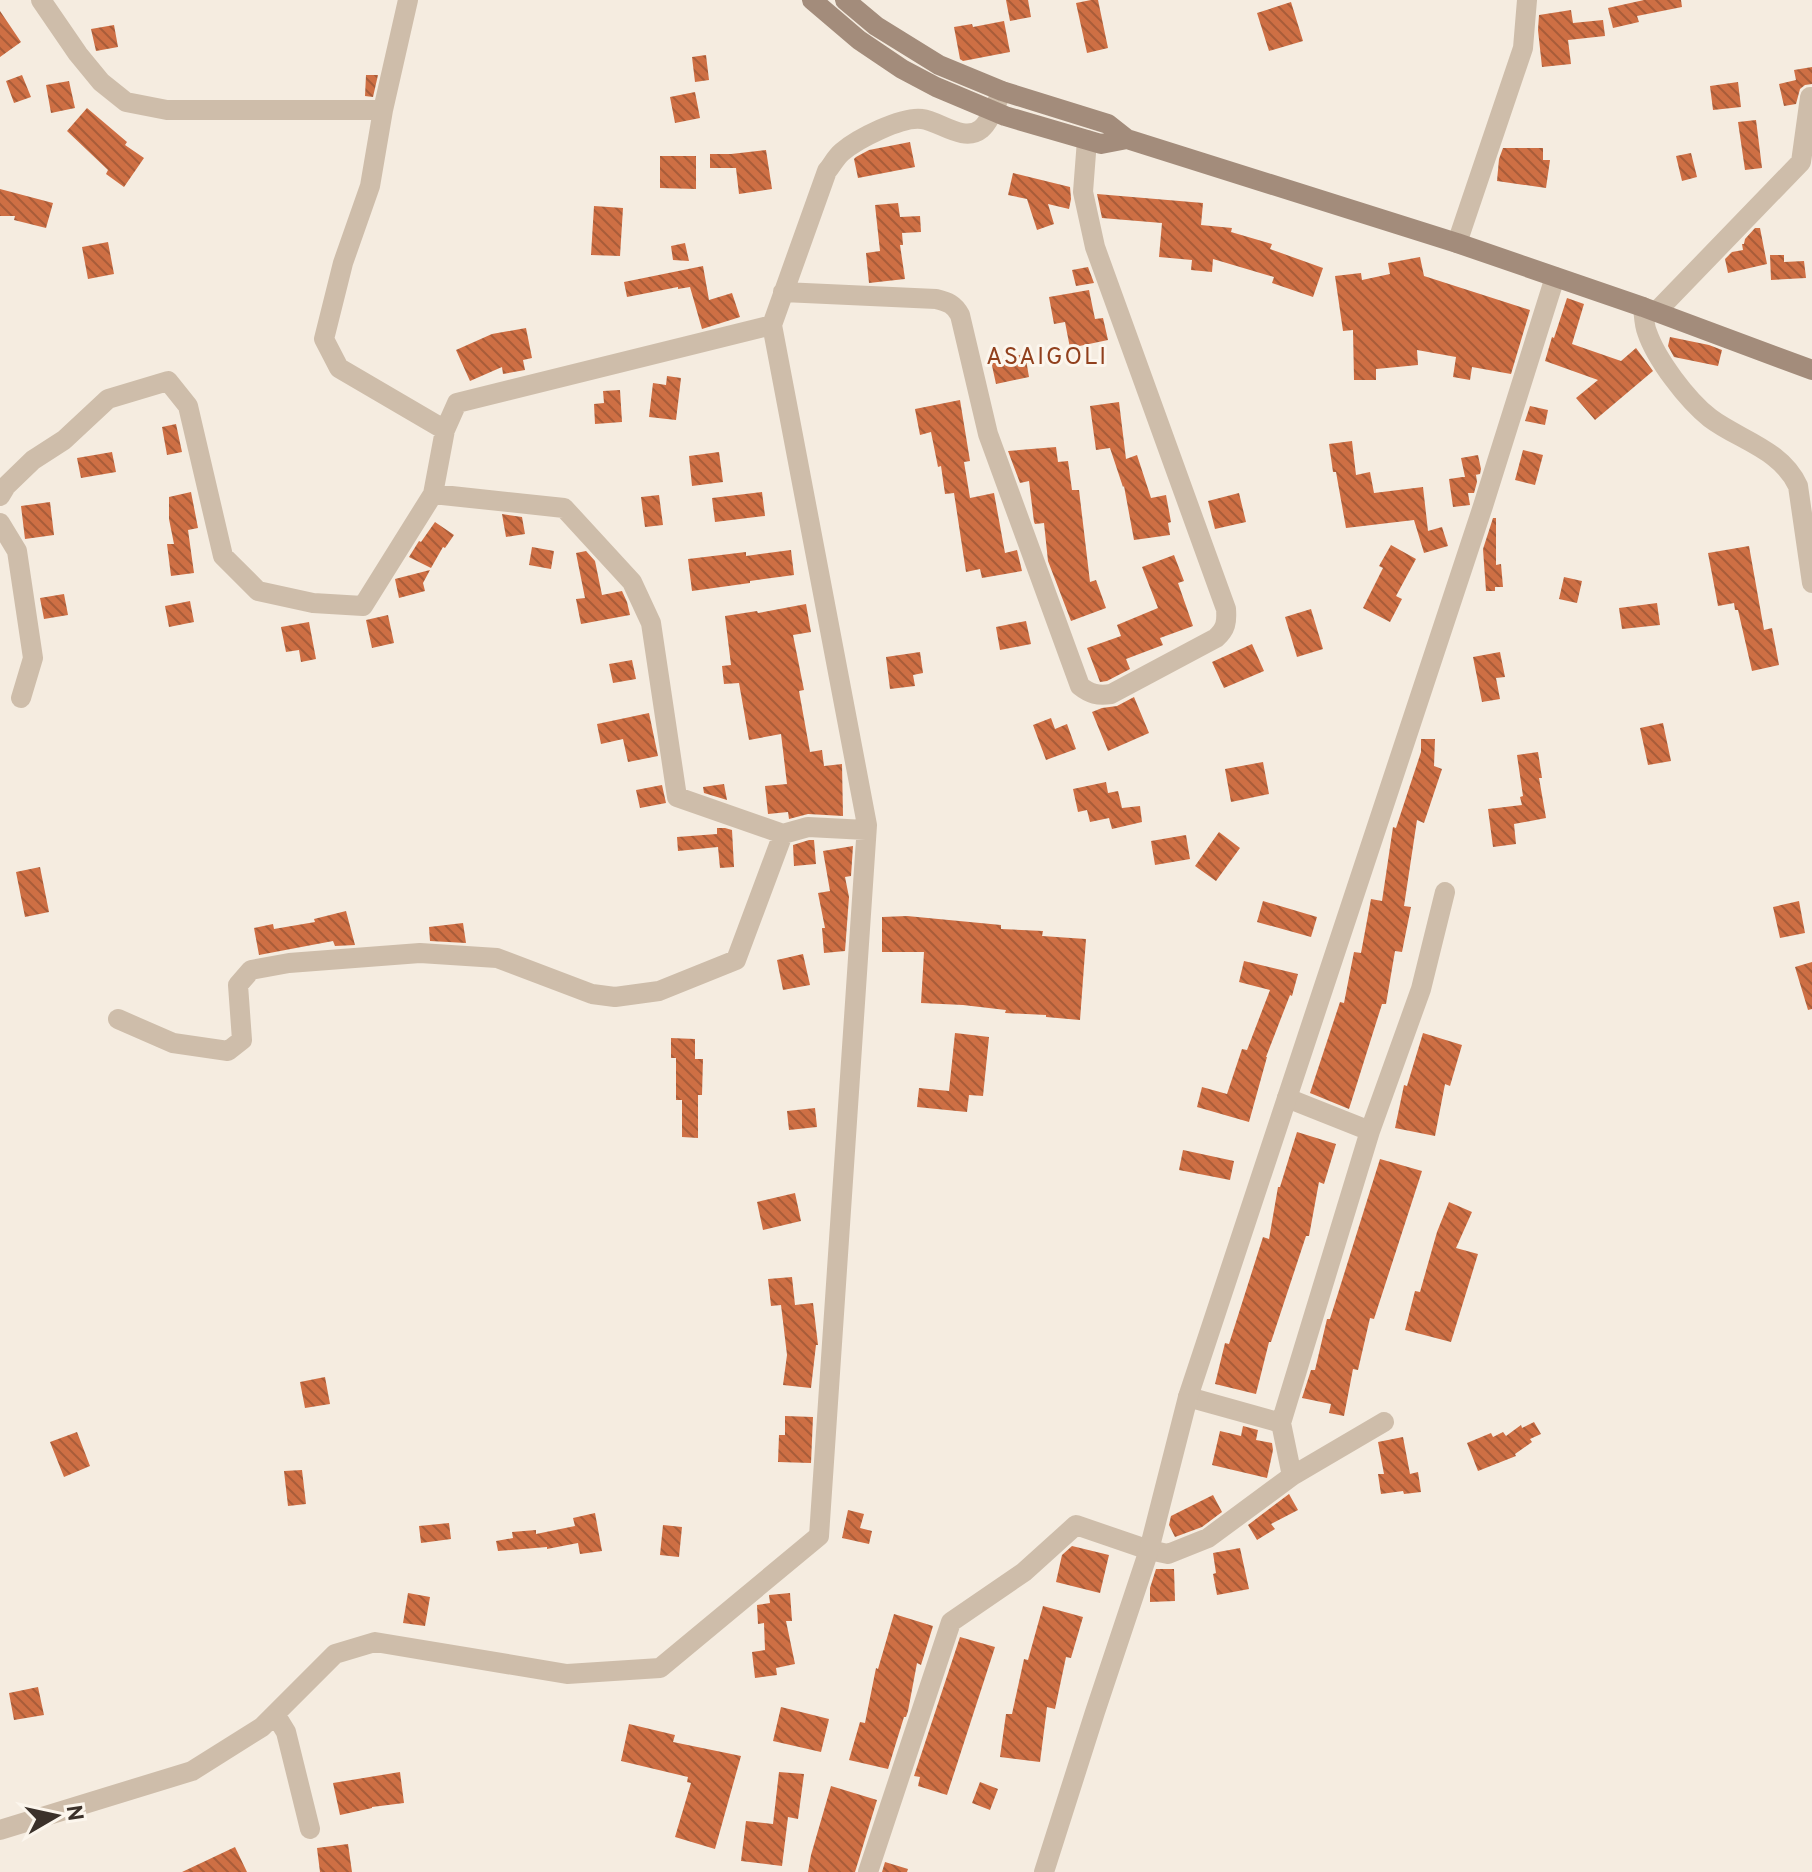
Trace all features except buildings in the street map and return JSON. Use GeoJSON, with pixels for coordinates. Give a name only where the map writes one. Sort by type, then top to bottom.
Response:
{"type":"FeatureCollection","features":[{"type":"Feature","properties":{"kind":"main road"},"geometry":{"type":"LineString","coordinates":[[812,0],[859,40],[936,87],[993,111],[1101,144],[1127,139]]}},
{"type":"Feature","properties":{"kind":"main road"},"geometry":{"type":"LineString","coordinates":[[845,0],[876,26],[939,65],[1002,91],[1108,124],[1127,139],[1457,243],[1812,370]]}},
{"type":"Feature","properties":{"kind":"street"},"geometry":{"type":"LineString","coordinates":[[41,0],[93,73],[126,102],[167,110],[383,110]]}},
{"type":"Feature","properties":{"kind":"street"},"geometry":{"type":"LineString","coordinates":[[408,0],[383,110],[370,186],[343,263],[324,339],[339,368],[445,430]]}},
{"type":"Feature","properties":{"kind":"street"},"geometry":{"type":"LineString","coordinates":[[1457,243],[1523,48],[1528,0]]}},
{"type":"Feature","properties":{"kind":"street"},"geometry":{"type":"LineString","coordinates":[[0,1830],[192,1771],[262,1727],[335,1654],[375,1642],[567,1674],[660,1668],[819,1536],[866,830],[772,325],[827,171],[841,152],[886,126],[920,118],[971,133],[981,129],[1002,91]]}},
{"type":"Feature","properties":{"kind":"street"},"geometry":{"type":"LineString","coordinates":[[1812,97],[1801,162],[1650,310],[1646,331],[1680,388],[1710,418],[1762,447],[1793,476],[1798,486],[1812,583]]}},
{"type":"Feature","properties":{"kind":"street"},"geometry":{"type":"LineString","coordinates":[[783,292],[936,299],[955,306],[960,315],[988,434],[1080,686],[1089,693],[1101,696],[1111,694],[1216,638],[1225,630],[1227,619],[1226,609],[1095,247],[1083,192],[1087,140]]}},
{"type":"Feature","properties":{"kind":"street"},"geometry":{"type":"LineString","coordinates":[[1044,1872],[1149,1550],[1188,1397],[1483,506],[1555,277]]}},
{"type":"Feature","properties":{"kind":"street"},"geometry":{"type":"LineString","coordinates":[[0,496],[33,460],[64,440],[108,399],[168,381],[188,406],[223,556],[258,591],[313,603],[363,606],[433,494],[445,430],[457,403],[772,325]]}},
{"type":"Feature","properties":{"kind":"street"},"geometry":{"type":"LineString","coordinates":[[433,494],[564,508],[632,582],[651,623],[677,797],[783,834],[808,827],[866,830]]}},
{"type":"Feature","properties":{"kind":"street"},"geometry":{"type":"LineString","coordinates":[[0,523],[17,551],[33,658],[21,698]]}},
{"type":"Feature","properties":{"kind":"street"},"geometry":{"type":"LineString","coordinates":[[118,1019],[173,1043],[228,1051],[242,1040],[238,985],[251,970],[289,963],[420,953],[497,958],[592,994],[615,997],[659,991],[736,960],[783,834]]}},
{"type":"Feature","properties":{"kind":"street"},"geometry":{"type":"LineString","coordinates":[[1292,1476],[1281,1423],[1370,1131],[1421,989],[1445,892]]}},
{"type":"Feature","properties":{"kind":"street"},"geometry":{"type":"LineString","coordinates":[[1287,1098],[1370,1131]]}},
{"type":"Feature","properties":{"kind":"street"},"geometry":{"type":"LineString","coordinates":[[1188,1397],[1281,1423]]}},
{"type":"Feature","properties":{"kind":"street"},"geometry":{"type":"LineString","coordinates":[[868,1872],[951,1622],[1024,1572],[1076,1525],[1168,1554],[1208,1538],[1292,1476],[1384,1422]]}},
{"type":"Feature","properties":{"kind":"street"},"geometry":{"type":"LineString","coordinates":[[275,1714],[286,1732],[310,1829]]}},
{"type":"Feature","properties":{"kind":"district","name":"ASAIGOLI"},"geometry":{"type":"Point","coordinates":[1047,358]}}]}
